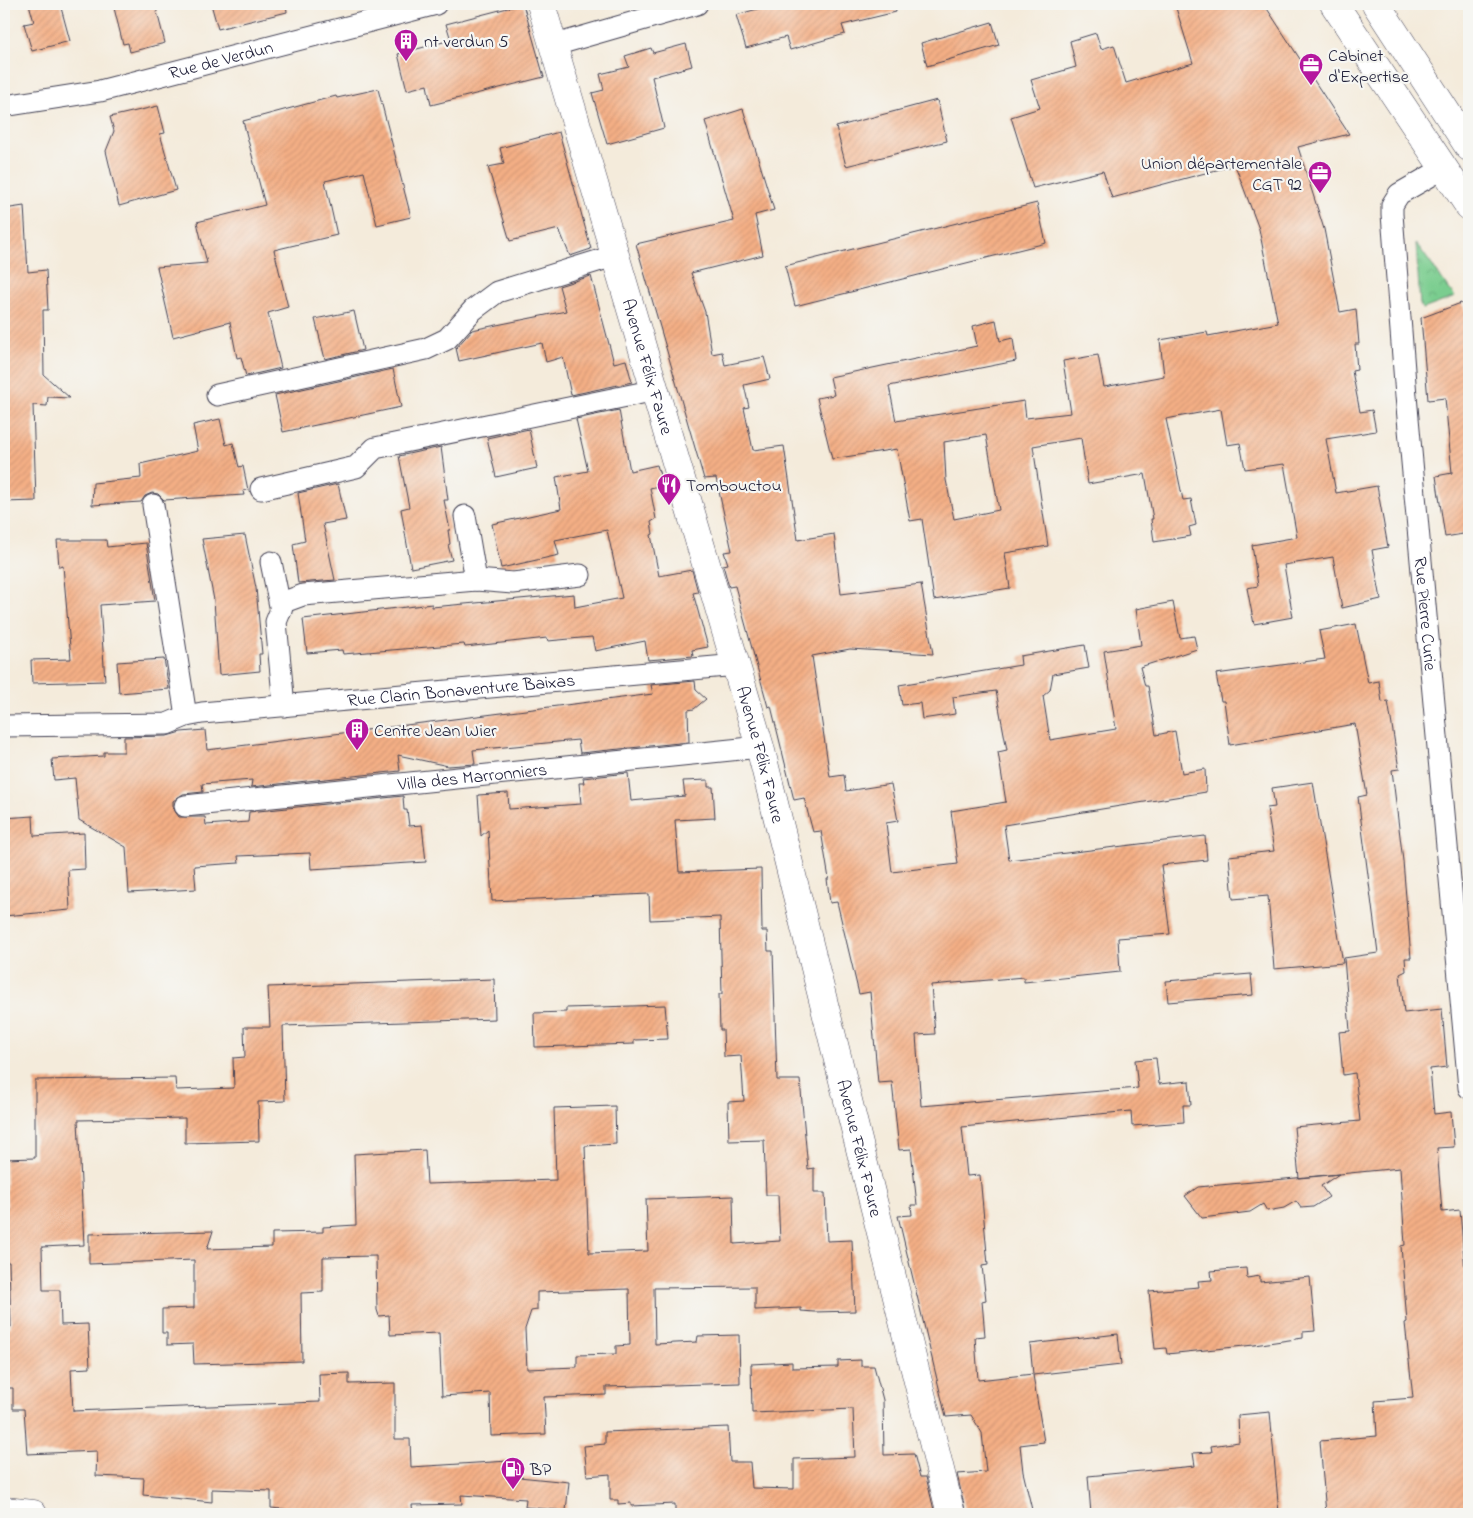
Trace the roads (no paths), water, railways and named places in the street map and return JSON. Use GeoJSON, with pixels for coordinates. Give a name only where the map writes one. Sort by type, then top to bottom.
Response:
{"type":"FeatureCollection","features":[{"type":"Feature","properties":{"kind":"street","name":"Rue de Verdun"},"geometry":{"type":"LineString","coordinates":[[4,106],[100,91],[388,10],[436,4]]}},
{"type":"Feature","properties":{"kind":"street","name":"Avenue Félix Faure"},"geometry":{"type":"LineString","coordinates":[[541,4],[555,45],[760,747],[951,1514]]}},
{"type":"Feature","properties":{"kind":"street"},"geometry":{"type":"LineString","coordinates":[[555,45],[698,4]]}},
{"type":"Feature","properties":{"kind":"street"},"geometry":{"type":"LineString","coordinates":[[1334,4],[1469,206]]}},
{"type":"Feature","properties":{"kind":"street"},"geometry":{"type":"LineString","coordinates":[[1376,4],[1469,147]]}},
{"type":"Feature","properties":{"kind":"street","name":"Rue Pierre Curie"},"geometry":{"type":"LineString","coordinates":[[1444,168],[1398,194],[1392,205],[1392,214],[1406,396],[1469,1088]]}},
{"type":"Feature","properties":{"kind":"street"},"geometry":{"type":"LineString","coordinates":[[217,395],[426,349],[447,339],[474,310],[497,292],[616,255]]}},
{"type":"Feature","properties":{"kind":"street"},"geometry":{"type":"LineString","coordinates":[[261,489],[356,467],[375,448],[656,390]]}},
{"type":"Feature","properties":{"kind":"street"},"geometry":{"type":"LineString","coordinates":[[153,506],[186,716]]}},
{"type":"Feature","properties":{"kind":"street"},"geometry":{"type":"LineString","coordinates":[[466,516],[476,580]]}},
{"type":"Feature","properties":{"kind":"street"},"geometry":{"type":"LineString","coordinates":[[271,562],[280,611]]}},
{"type":"Feature","properties":{"kind":"street"},"geometry":{"type":"LineString","coordinates":[[284,706],[276,622],[284,602],[303,595],[476,580],[513,583],[580,575]]}},
{"type":"Feature","properties":{"kind":"street","name":"Rue Clarin Bonaventure Baixas"},"geometry":{"type":"LineString","coordinates":[[4,726],[167,724],[186,716],[737,665]]}},
{"type":"Feature","properties":{"kind":"street","name":"Villa des Marronniers"},"geometry":{"type":"LineString","coordinates":[[185,806],[760,747]]}},
{"type":"Feature","properties":{"kind":"street"},"geometry":{"type":"LineString","coordinates":[[4,1511],[33,1514]]}},
{"type":"Feature","properties":{"kind":"place","name":"nt verdun 5"},"geometry":{"type":"Point","coordinates":[406,62]}},
{"type":"Feature","properties":{"kind":"place","name":"Cabinet d'Expertise"},"geometry":{"type":"Point","coordinates":[1311,86]}},
{"type":"Feature","properties":{"kind":"place","name":"Union départementale CGT 92"},"geometry":{"type":"Point","coordinates":[1320,194]}},
{"type":"Feature","properties":{"kind":"place","name":"Tombouctou"},"geometry":{"type":"Point","coordinates":[669,506]}},
{"type":"Feature","properties":{"kind":"place","name":"Centre Jean Wier"},"geometry":{"type":"Point","coordinates":[357,751]}},
{"type":"Feature","properties":{"kind":"place","name":"BP"},"geometry":{"type":"Point","coordinates":[513,1490]}}]}
